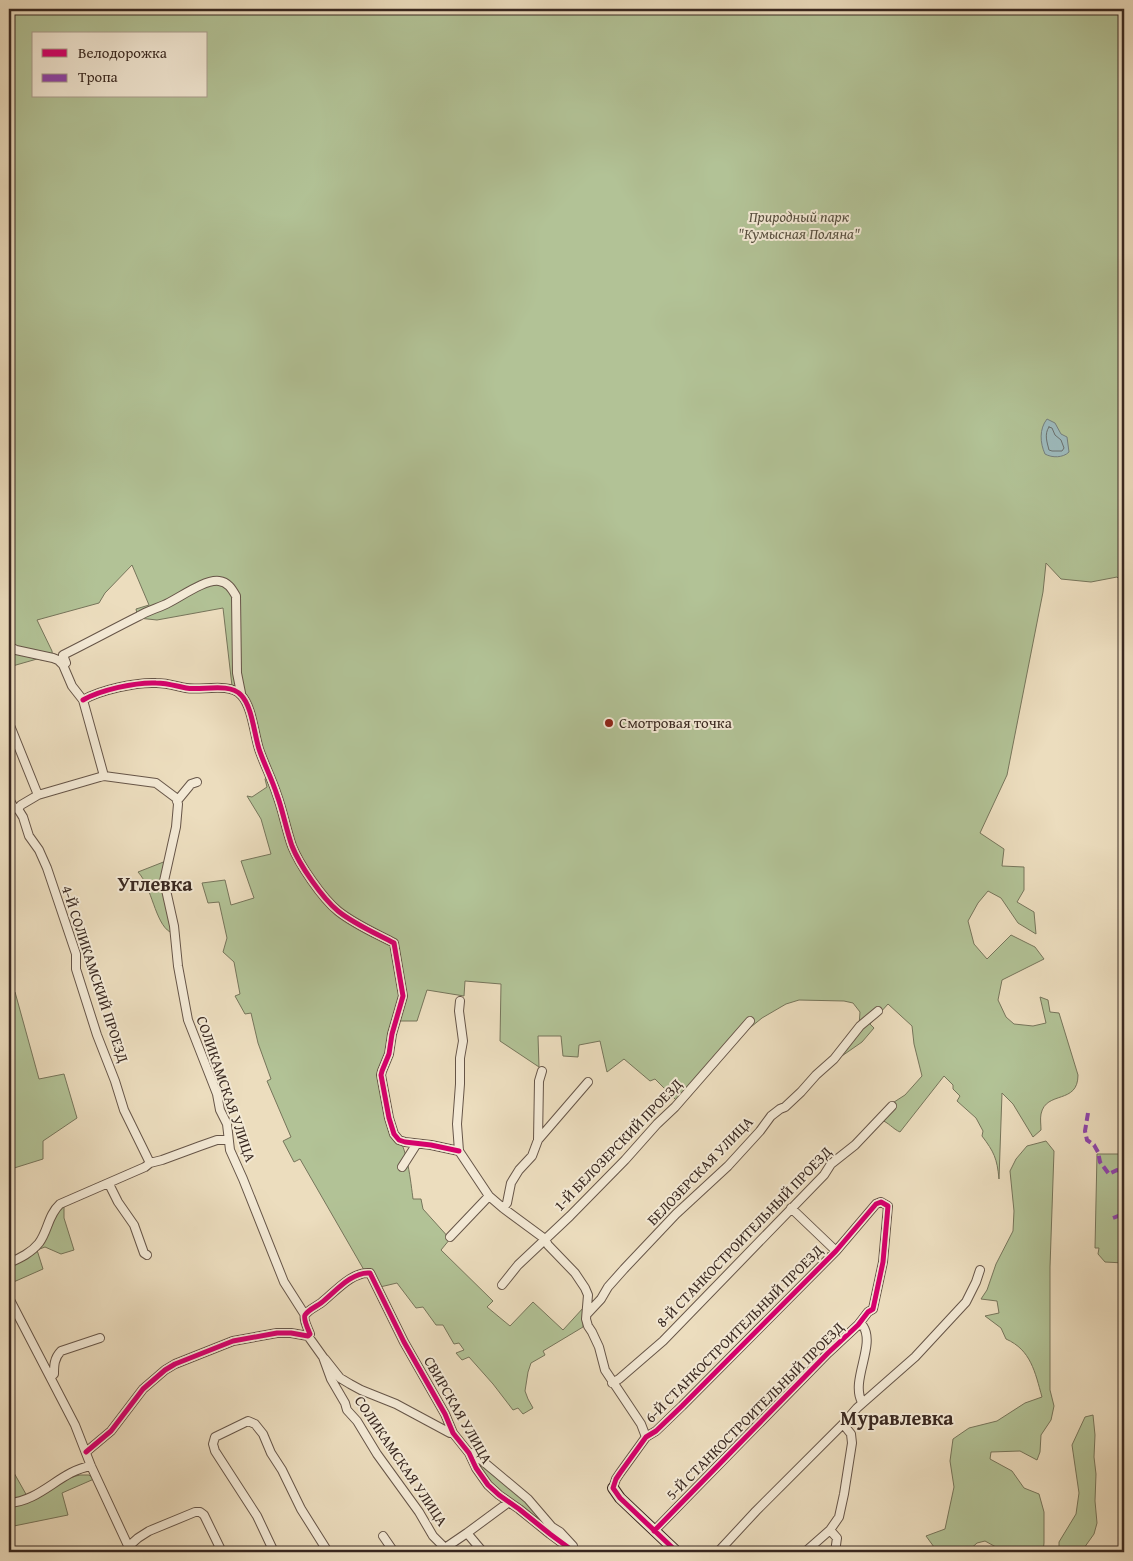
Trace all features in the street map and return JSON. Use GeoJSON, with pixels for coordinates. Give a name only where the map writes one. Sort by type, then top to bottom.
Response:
{"type":"FeatureCollection","features":[{"type":"Feature","properties":{"kind":"street"},"geometry":{"type":"LineString","coordinates":[[63,665],[66,663],[63,656],[67,653],[202,585],[219,581],[226,583],[232,588],[236,596],[237,674],[241,694],[247,704],[255,737],[277,795],[292,847],[315,886],[337,910],[394,943],[403,996],[392,1034],[389,1054],[382,1070],[389,1118],[394,1134],[399,1140],[405,1142],[459,1151]]}},
{"type":"Feature","properties":{"kind":"street"},"geometry":{"type":"LineString","coordinates":[[9,646],[16,650],[58,660],[63,665],[72,686],[83,700],[104,776]]}},
{"type":"Feature","properties":{"kind":"street"},"geometry":{"type":"LineString","coordinates":[[83,700],[99,693],[141,683],[164,684],[186,688],[225,688],[241,694]]}},
{"type":"Feature","properties":{"kind":"street"},"geometry":{"type":"LineString","coordinates":[[9,723],[38,795]]}},
{"type":"Feature","properties":{"kind":"street"},"geometry":{"type":"LineString","coordinates":[[18,809],[21,805],[38,795],[104,776],[156,783],[177,800],[191,784],[197,782]]}},
{"type":"Feature","properties":{"kind":"street","name":"4-Й СОЛИКАМСКИЙ ПРОЕЗД"},"geometry":{"type":"LineString","coordinates":[[9,799],[23,818],[28,836],[39,850],[47,868],[76,954],[76,969],[97,1035],[124,1110],[150,1163]]}},
{"type":"Feature","properties":{"kind":"street","name":"СОЛИКАМСКАЯ УЛИЦА"},"geometry":{"type":"LineString","coordinates":[[177,800],[179,809],[164,881],[174,926],[178,966],[188,1020],[217,1094],[220,1110],[227,1124],[230,1150],[284,1282],[305,1315]]}},
{"type":"Feature","properties":{"kind":"street"},"geometry":{"type":"LineString","coordinates":[[460,1001],[459,1011],[463,1041],[460,1058],[457,1124],[459,1151],[489,1196],[545,1239],[548,1245],[575,1273],[585,1288],[588,1295],[588,1326],[599,1347],[605,1370],[635,1415],[646,1437]]}},
{"type":"Feature","properties":{"kind":"street","name":"БЕЛОЗЕРСКАЯ УЛИЦА"},"geometry":{"type":"LineString","coordinates":[[587,1314],[624,1269],[670,1221],[728,1166],[771,1116],[786,1107],[802,1092],[816,1075],[834,1059],[860,1026],[878,1011]]}},
{"type":"Feature","properties":{"kind":"street","name":"1-Й БЕЛОЗЕРСКИЙ ПРОЕЗД"},"geometry":{"type":"LineString","coordinates":[[502,1285],[518,1265],[676,1107],[750,1021]]}},
{"type":"Feature","properties":{"kind":"street"},"geometry":{"type":"LineString","coordinates":[[538,1140],[539,1081],[542,1071]]}},
{"type":"Feature","properties":{"kind":"street"},"geometry":{"type":"LineString","coordinates":[[504,1208],[512,1182],[519,1170],[532,1156],[538,1140],[588,1082]]}},
{"type":"Feature","properties":{"kind":"street","name":"8-Й СТАНКОСТРОИТЕЛЬНЫЙ ПРОЕЗД"},"geometry":{"type":"LineString","coordinates":[[612,1383],[663,1341],[824,1175],[831,1164],[855,1145],[892,1106]]}},
{"type":"Feature","properties":{"kind":"street"},"geometry":{"type":"LineString","coordinates":[[9,1263],[35,1248],[54,1209],[60,1204],[145,1168],[150,1163],[217,1140],[228,1140]]}},
{"type":"Feature","properties":{"kind":"street"},"geometry":{"type":"LineString","coordinates":[[402,1168],[416,1144]]}},
{"type":"Feature","properties":{"kind":"street"},"geometry":{"type":"LineString","coordinates":[[109,1184],[134,1226],[144,1253],[147,1255]]}},
{"type":"Feature","properties":{"kind":"street"},"geometry":{"type":"LineString","coordinates":[[450,1237],[489,1196]]}},
{"type":"Feature","properties":{"kind":"street","name":"6-Й СТАНКОСТРОИТЕЛЬНЫЙ ПРОЕЗД"},"geometry":{"type":"LineString","coordinates":[[613,1488],[616,1479],[646,1437],[656,1431],[682,1406],[836,1251],[876,1204],[881,1202],[888,1206],[888,1211],[885,1226],[883,1262],[873,1309]]}},
{"type":"Feature","properties":{"kind":"street"},"geometry":{"type":"LineString","coordinates":[[790,1208],[836,1251]]}},
{"type":"Feature","properties":{"kind":"street"},"geometry":{"type":"LineString","coordinates":[[718,1552],[756,1511],[844,1424],[862,1402],[915,1357],[966,1302],[980,1270]]}},
{"type":"Feature","properties":{"kind":"street","name":"СВИРСКАЯ УЛИЦА"},"geometry":{"type":"LineString","coordinates":[[305,1315],[336,1289],[354,1277],[367,1272],[370,1273],[404,1342],[445,1414],[453,1433],[470,1453],[476,1468],[488,1486],[573,1551],[578,1552]]}},
{"type":"Feature","properties":{"kind":"street"},"geometry":{"type":"LineString","coordinates":[[9,1298],[50,1377],[130,1549],[138,1538],[149,1531],[194,1512],[200,1512],[204,1515],[222,1552]]}},
{"type":"Feature","properties":{"kind":"street","name":"5-Й СТАНКОСТРОИТЕЛЬНЫЙ ПРОЕЗД"},"geometry":{"type":"LineString","coordinates":[[654,1531],[873,1309]]}},
{"type":"Feature","properties":{"kind":"street"},"geometry":{"type":"LineString","coordinates":[[86,1452],[111,1431],[143,1389],[165,1370],[175,1364],[233,1341],[277,1333],[308,1336],[310,1334],[305,1315]]}},
{"type":"Feature","properties":{"kind":"street"},"geometry":{"type":"LineString","coordinates":[[858,1325],[863,1326],[867,1335],[864,1360],[861,1368],[859,1396],[862,1402]]}},
{"type":"Feature","properties":{"kind":"street","name":"СОЛИКАМСКАЯ УЛИЦА"},"geometry":{"type":"LineString","coordinates":[[308,1336],[323,1357],[331,1379],[347,1410],[357,1421],[442,1550]]}},
{"type":"Feature","properties":{"kind":"street"},"geometry":{"type":"LineString","coordinates":[[50,1377],[54,1374],[54,1365],[60,1351],[100,1338]]}},
{"type":"Feature","properties":{"kind":"street"},"geometry":{"type":"LineString","coordinates":[[323,1357],[340,1378],[350,1384],[396,1404],[453,1433]]}},
{"type":"Feature","properties":{"kind":"street"},"geometry":{"type":"LineString","coordinates":[[274,1552],[257,1516],[215,1451],[213,1444],[215,1437],[248,1421],[255,1424],[263,1434],[301,1509],[328,1552]]}},
{"type":"Feature","properties":{"kind":"street"},"geometry":{"type":"LineString","coordinates":[[805,1552],[830,1530],[838,1517],[844,1494],[852,1443],[851,1434],[844,1424]]}},
{"type":"Feature","properties":{"kind":"street","name":"СВИРСКАЯ УЛИЦА"},"geometry":{"type":"LineString","coordinates":[[470,1453],[473,1453],[524,1495],[552,1527],[560,1532],[578,1552]]}},
{"type":"Feature","properties":{"kind":"street"},"geometry":{"type":"LineString","coordinates":[[9,1503],[29,1499],[69,1473],[91,1466]]}},
{"type":"Feature","properties":{"kind":"street"},"geometry":{"type":"LineString","coordinates":[[613,1488],[620,1498],[677,1552]]}},
{"type":"Feature","properties":{"kind":"street"},"geometry":{"type":"LineString","coordinates":[[442,1550],[509,1502]]}},
{"type":"Feature","properties":{"kind":"street"},"geometry":{"type":"LineString","coordinates":[[830,1530],[837,1538],[835,1552]]}},
{"type":"Feature","properties":{"kind":"street"},"geometry":{"type":"LineString","coordinates":[[467,1533],[483,1552]]}},
{"type":"Feature","properties":{"kind":"street"},"geometry":{"type":"LineString","coordinates":[[383,1536],[394,1552]]}},
{"type":"Feature","properties":{"kind":"green space","name":"Природный парк \"Кумысная Поляна\""},"geometry":{"type":"Polygon","coordinates":[[[9,9],[1124,9],[1124,584],[1117,577],[1091,582],[1061,579],[1046,563],[1043,592],[1007,775],[980,833],[1004,849],[1002,866],[1024,867],[1024,890],[1017,902],[1034,912],[1036,934],[1018,923],[1001,898],[988,891],[978,903],[968,921],[974,944],[987,959],[1011,935],[1035,947],[1044,959],[1002,980],[998,1000],[1006,1017],[1014,1024],[1033,1026],[1046,1023],[1040,997],[1048,1000],[1050,1012],[1059,1013],[1078,1075],[1077,1084],[1073,1090],[1049,1102],[1044,1107],[1041,1114],[1041,1130],[1033,1137],[1013,1104],[1002,1093],[999,1179],[996,1160],[982,1136],[983,1131],[976,1118],[957,1101],[960,1096],[944,1076],[900,1132],[881,1120],[891,1104],[905,1095],[922,1076],[914,1044],[912,1026],[888,1004],[870,1024],[874,1028],[862,1042],[839,1058],[859,1026],[860,1012],[853,1003],[799,1000],[786,1004],[762,1018],[741,1035],[676,1100],[655,1079],[650,1081],[624,1059],[607,1072],[600,1041],[579,1045],[578,1057],[563,1056],[561,1036],[538,1036],[539,1067],[500,1041],[501,984],[465,981],[464,996],[427,990],[417,1021],[400,1021],[395,1033],[385,1075],[395,1134],[403,1146],[410,1174],[413,1199],[421,1199],[423,1209],[450,1239],[441,1250],[493,1301],[487,1307],[510,1326],[533,1302],[563,1330],[584,1307],[583,1327],[543,1351],[545,1355],[531,1363],[525,1391],[533,1408],[523,1414],[518,1408],[513,1410],[469,1357],[462,1360],[456,1353],[464,1350],[459,1343],[454,1344],[443,1325],[436,1325],[423,1307],[416,1308],[397,1283],[380,1287],[372,1270],[364,1270],[300,1159],[294,1162],[283,1141],[291,1137],[267,1081],[271,1079],[258,1043],[251,1013],[245,1014],[235,996],[240,994],[234,962],[223,952],[227,938],[219,902],[208,903],[202,883],[225,880],[231,905],[254,898],[241,861],[271,854],[261,819],[247,796],[252,797],[267,787],[265,779],[268,775],[245,705],[232,686],[223,608],[157,620],[138,618],[136,609],[149,605],[132,565],[105,593],[99,603],[37,620],[52,651],[53,662],[37,659],[9,667],[9,9]]]}},
{"type":"Feature","properties":{"kind":"green space"},"geometry":{"type":"Polygon","coordinates":[[[166,861],[173,931],[170,932],[161,921],[147,886],[138,872],[166,861]]]}},
{"type":"Feature","properties":{"kind":"green space"},"geometry":{"type":"Polygon","coordinates":[[[9,992],[15,992],[39,1079],[64,1074],[77,1118],[43,1141],[43,1159],[11,1169],[9,1159],[9,992]]]}},
{"type":"Feature","properties":{"kind":"green space"},"geometry":{"type":"Polygon","coordinates":[[[1046,1141],[1054,1151],[1050,1267],[1050,1390],[1054,1406],[1051,1420],[1041,1435],[1040,1452],[1037,1460],[1020,1451],[991,1452],[990,1459],[1012,1471],[1024,1488],[1039,1494],[1044,1512],[1043,1552],[1005,1552],[985,1541],[977,1543],[967,1552],[955,1552],[934,1547],[926,1536],[945,1529],[954,1487],[950,1461],[953,1439],[969,1428],[997,1421],[1025,1403],[1042,1397],[1027,1356],[1021,1349],[1006,1339],[1001,1328],[985,1316],[999,1313],[997,1301],[981,1299],[987,1290],[996,1264],[1013,1231],[1014,1211],[1010,1171],[1016,1159],[1027,1146],[1046,1141]]]}},
{"type":"Feature","properties":{"kind":"green space"},"geometry":{"type":"Polygon","coordinates":[[[1097,1154],[1124,1154],[1124,1263],[1105,1262],[1098,1254],[1099,1248],[1095,1248],[1097,1154]]]}},
{"type":"Feature","properties":{"kind":"green space"},"geometry":{"type":"Polygon","coordinates":[[[64,1204],[64,1218],[74,1250],[61,1254],[45,1247],[37,1250],[43,1269],[9,1284],[9,1265],[28,1255],[52,1217],[64,1204]]]}},
{"type":"Feature","properties":{"kind":"green space"},"geometry":{"type":"Polygon","coordinates":[[[1093,1415],[1097,1523],[1094,1534],[1084,1548],[1084,1552],[1059,1552],[1059,1542],[1076,1514],[1079,1493],[1072,1445],[1085,1417],[1093,1415]]]}},
{"type":"Feature","properties":{"kind":"green space"},"geometry":{"type":"Polygon","coordinates":[[[474,1457],[496,1478],[518,1492],[572,1548],[491,1486],[474,1457]]]}},
{"type":"Feature","properties":{"kind":"green space"},"geometry":{"type":"Polygon","coordinates":[[[9,1464],[27,1496],[9,1499],[9,1464]]]}},
{"type":"Feature","properties":{"kind":"green space"},"geometry":{"type":"Polygon","coordinates":[[[80,1475],[89,1475],[94,1479],[62,1493],[68,1515],[9,1527],[9,1506],[19,1505],[62,1482],[80,1475]]]}},
{"type":"Feature","properties":{"kind":"water"},"geometry":{"type":"Polygon","coordinates":[[[1047,419],[1055,423],[1061,434],[1067,437],[1069,452],[1067,454],[1057,457],[1045,454],[1041,436],[1047,419]]]}},
{"type":"Feature","properties":{"kind":"marked path"},"geometry":{"type":"LineString","coordinates":[[1088,1113],[1085,1131],[1087,1140],[1094,1145],[1100,1162],[1109,1174],[1117,1170],[1122,1172],[1124,1176]]}},
{"type":"Feature","properties":{"kind":"marked path"},"geometry":{"type":"LineString","coordinates":[[1113,1218],[1121,1215],[1124,1216]]}},
{"type":"Feature","properties":{"kind":"cycle path"},"geometry":{"type":"LineString","coordinates":[[83,700],[108,690],[148,683],[192,689],[222,688],[236,691],[241,695],[248,706],[259,749],[273,783],[292,846],[305,871],[325,898],[344,916],[394,943],[403,996],[392,1034],[389,1054],[381,1075],[394,1134],[399,1140],[405,1142],[459,1151]]}},
{"type":"Feature","properties":{"kind":"cycle path"},"geometry":{"type":"LineString","coordinates":[[654,1531],[828,1353],[858,1325],[868,1312],[873,1309],[883,1262],[888,1206],[881,1202],[876,1204],[836,1251],[682,1406],[656,1431],[646,1437],[616,1479],[613,1488],[620,1498],[677,1552]]}},
{"type":"Feature","properties":{"kind":"cycle path"},"geometry":{"type":"LineString","coordinates":[[86,1452],[111,1431],[143,1389],[165,1370],[175,1364],[233,1341],[277,1333],[308,1336],[310,1334],[305,1319],[306,1313],[350,1279],[363,1273],[370,1273],[404,1342],[445,1414],[453,1433],[469,1453],[476,1468],[488,1485],[573,1551],[579,1552]]}},
{"type":"Feature","properties":{"kind":"place","name":"Смотровая точка"},"geometry":{"type":"Point","coordinates":[609,723]}},
{"type":"Feature","properties":{"kind":"district","name":"Углевка"},"geometry":{"type":"Point","coordinates":[155,884]}},
{"type":"Feature","properties":{"kind":"district","name":"Муравлевка"},"geometry":{"type":"Point","coordinates":[897,1418]}}]}
